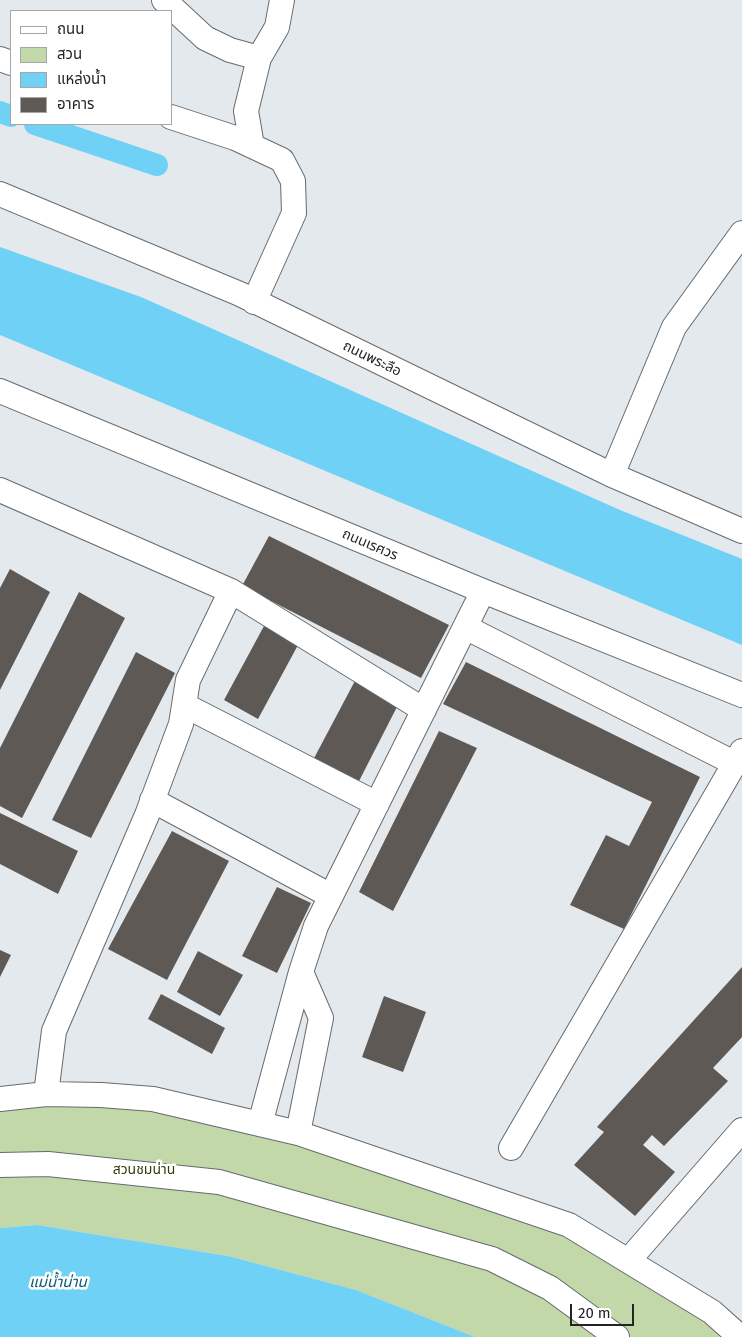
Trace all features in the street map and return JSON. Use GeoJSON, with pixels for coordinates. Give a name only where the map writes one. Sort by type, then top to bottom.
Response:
{"type":"FeatureCollection","features":[{"type":"Feature","properties":{"kind":"street"},"geometry":{"type":"LineString","coordinates":[[164,0],[205,38],[230,50],[259,58]]}},
{"type":"Feature","properties":{"kind":"street"},"geometry":{"type":"LineString","coordinates":[[252,146],[246,111],[259,58],[277,27],[282,0]]}},
{"type":"Feature","properties":{"kind":"street"},"geometry":{"type":"LineString","coordinates":[[172,117],[235,138],[282,160],[293,181],[294,213],[254,302]]}},
{"type":"Feature","properties":{"kind":"street","name":"ถนนพระลือ"},"geometry":{"type":"LineString","coordinates":[[0,194],[240,294],[612,476],[742,531]]}},
{"type":"Feature","properties":{"kind":"street"},"geometry":{"type":"LineString","coordinates":[[612,476],[674,327],[742,233]]}},
{"type":"Feature","properties":{"kind":"street","name":"ถนนเรศวร"},"geometry":{"type":"LineString","coordinates":[[0,391],[483,592],[742,696]]}},
{"type":"Feature","properties":{"kind":"street"},"geometry":{"type":"LineString","coordinates":[[0,490],[231,591],[424,710]]}},
{"type":"Feature","properties":{"kind":"street"},"geometry":{"type":"LineString","coordinates":[[46,1094],[54,1031],[152,800],[181,724],[188,680],[231,591]]}},
{"type":"Feature","properties":{"kind":"street"},"geometry":{"type":"LineString","coordinates":[[260,1124],[301,972],[316,926],[483,592]]}},
{"type":"Feature","properties":{"kind":"street"},"geometry":{"type":"LineString","coordinates":[[465,627],[739,758],[511,1148]]}},
{"type":"Feature","properties":{"kind":"street"},"geometry":{"type":"LineString","coordinates":[[184,705],[377,804]]}},
{"type":"Feature","properties":{"kind":"street"},"geometry":{"type":"LineString","coordinates":[[152,800],[331,896]]}},
{"type":"Feature","properties":{"kind":"street"},"geometry":{"type":"LineString","coordinates":[[298,1133],[322,1018],[301,972]]}},
{"type":"Feature","properties":{"kind":"street"},"geometry":{"type":"LineString","coordinates":[[0,1099],[46,1094],[101,1095],[153,1099],[298,1133],[570,1225],[712,1312],[740,1337]]}},
{"type":"Feature","properties":{"kind":"street"},"geometry":{"type":"LineString","coordinates":[[628,1261],[742,1130]]}},
{"type":"Feature","properties":{"kind":"street"},"geometry":{"type":"LineString","coordinates":[[0,1165],[48,1164],[219,1182],[492,1259],[550,1288],[616,1337]]}},
{"type":"Feature","properties":{"kind":"green space","name":"สวนชมน่าน"},"geometry":{"type":"Polygon","coordinates":[[[0,1099],[153,1099],[569,1225],[740,1337],[475,1337],[356,1290],[228,1256],[37,1225],[0,1228],[0,1099]]]}},
{"type":"Feature","properties":{"kind":"water"},"geometry":{"type":"Polygon","coordinates":[[[0,247],[141,297],[620,510],[742,559],[742,645],[0,335],[0,247]]]}},
{"type":"Feature","properties":{"kind":"water","name":"แม่น้ำน่าน"},"geometry":{"type":"Polygon","coordinates":[[[37,1225],[228,1256],[356,1290],[475,1337],[0,1337],[0,1228],[37,1225]]]}},
{"type":"Feature","properties":{"kind":"building"},"geometry":{"type":"Polygon","coordinates":[[[269,536],[449,625],[421,678],[242,586],[269,536]]]}},
{"type":"Feature","properties":{"kind":"building"},"geometry":{"type":"Polygon","coordinates":[[[10,569],[50,592],[0,690],[0,588],[10,569]]]}},
{"type":"Feature","properties":{"kind":"building"},"geometry":{"type":"Polygon","coordinates":[[[79,592],[125,618],[22,818],[0,806],[0,748],[79,592]]]}},
{"type":"Feature","properties":{"kind":"building"},"geometry":{"type":"Polygon","coordinates":[[[264,626],[298,645],[258,719],[224,700],[264,626]]]}},
{"type":"Feature","properties":{"kind":"building"},"geometry":{"type":"Polygon","coordinates":[[[136,652],[175,673],[91,838],[52,820],[136,652]]]}},
{"type":"Feature","properties":{"kind":"building"},"geometry":{"type":"Polygon","coordinates":[[[466,662],[700,777],[624,929],[570,905],[606,835],[629,846],[652,802],[443,704],[466,662]]]}},
{"type":"Feature","properties":{"kind":"building"},"geometry":{"type":"Polygon","coordinates":[[[357,677],[400,701],[357,785],[312,762],[357,677]]]}},
{"type":"Feature","properties":{"kind":"building"},"geometry":{"type":"Polygon","coordinates":[[[439,731],[477,748],[393,911],[359,892],[439,731]]]}},
{"type":"Feature","properties":{"kind":"building"},"geometry":{"type":"Polygon","coordinates":[[[0,813],[78,851],[58,894],[0,864],[0,813]]]}},
{"type":"Feature","properties":{"kind":"building"},"geometry":{"type":"Polygon","coordinates":[[[172,831],[229,861],[167,980],[108,949],[172,831]]]}},
{"type":"Feature","properties":{"kind":"building"},"geometry":{"type":"Polygon","coordinates":[[[277,887],[311,903],[277,973],[242,956],[277,887]]]}},
{"type":"Feature","properties":{"kind":"building"},"geometry":{"type":"Polygon","coordinates":[[[0,950],[11,955],[0,977],[0,950]]]}},
{"type":"Feature","properties":{"kind":"building"},"geometry":{"type":"Polygon","coordinates":[[[198,951],[243,975],[220,1016],[177,992],[198,951]]]}},
{"type":"Feature","properties":{"kind":"building"},"geometry":{"type":"Polygon","coordinates":[[[742,967],[742,1037],[713,1068],[728,1081],[664,1146],[652,1135],[643,1145],[675,1172],[635,1216],[574,1165],[604,1132],[597,1127],[742,967]]]}},
{"type":"Feature","properties":{"kind":"building"},"geometry":{"type":"Polygon","coordinates":[[[161,994],[225,1028],[212,1054],[148,1019],[161,994]]]}},
{"type":"Feature","properties":{"kind":"building"},"geometry":{"type":"Polygon","coordinates":[[[384,996],[426,1012],[403,1072],[362,1057],[384,996]]]}},
{"type":"Feature","properties":{"kind":"waterway"},"geometry":{"type":"LineString","coordinates":[[0,112],[10,116]]}},
{"type":"Feature","properties":{"kind":"waterway"},"geometry":{"type":"LineString","coordinates":[[38,125],[157,165]]}}]}
